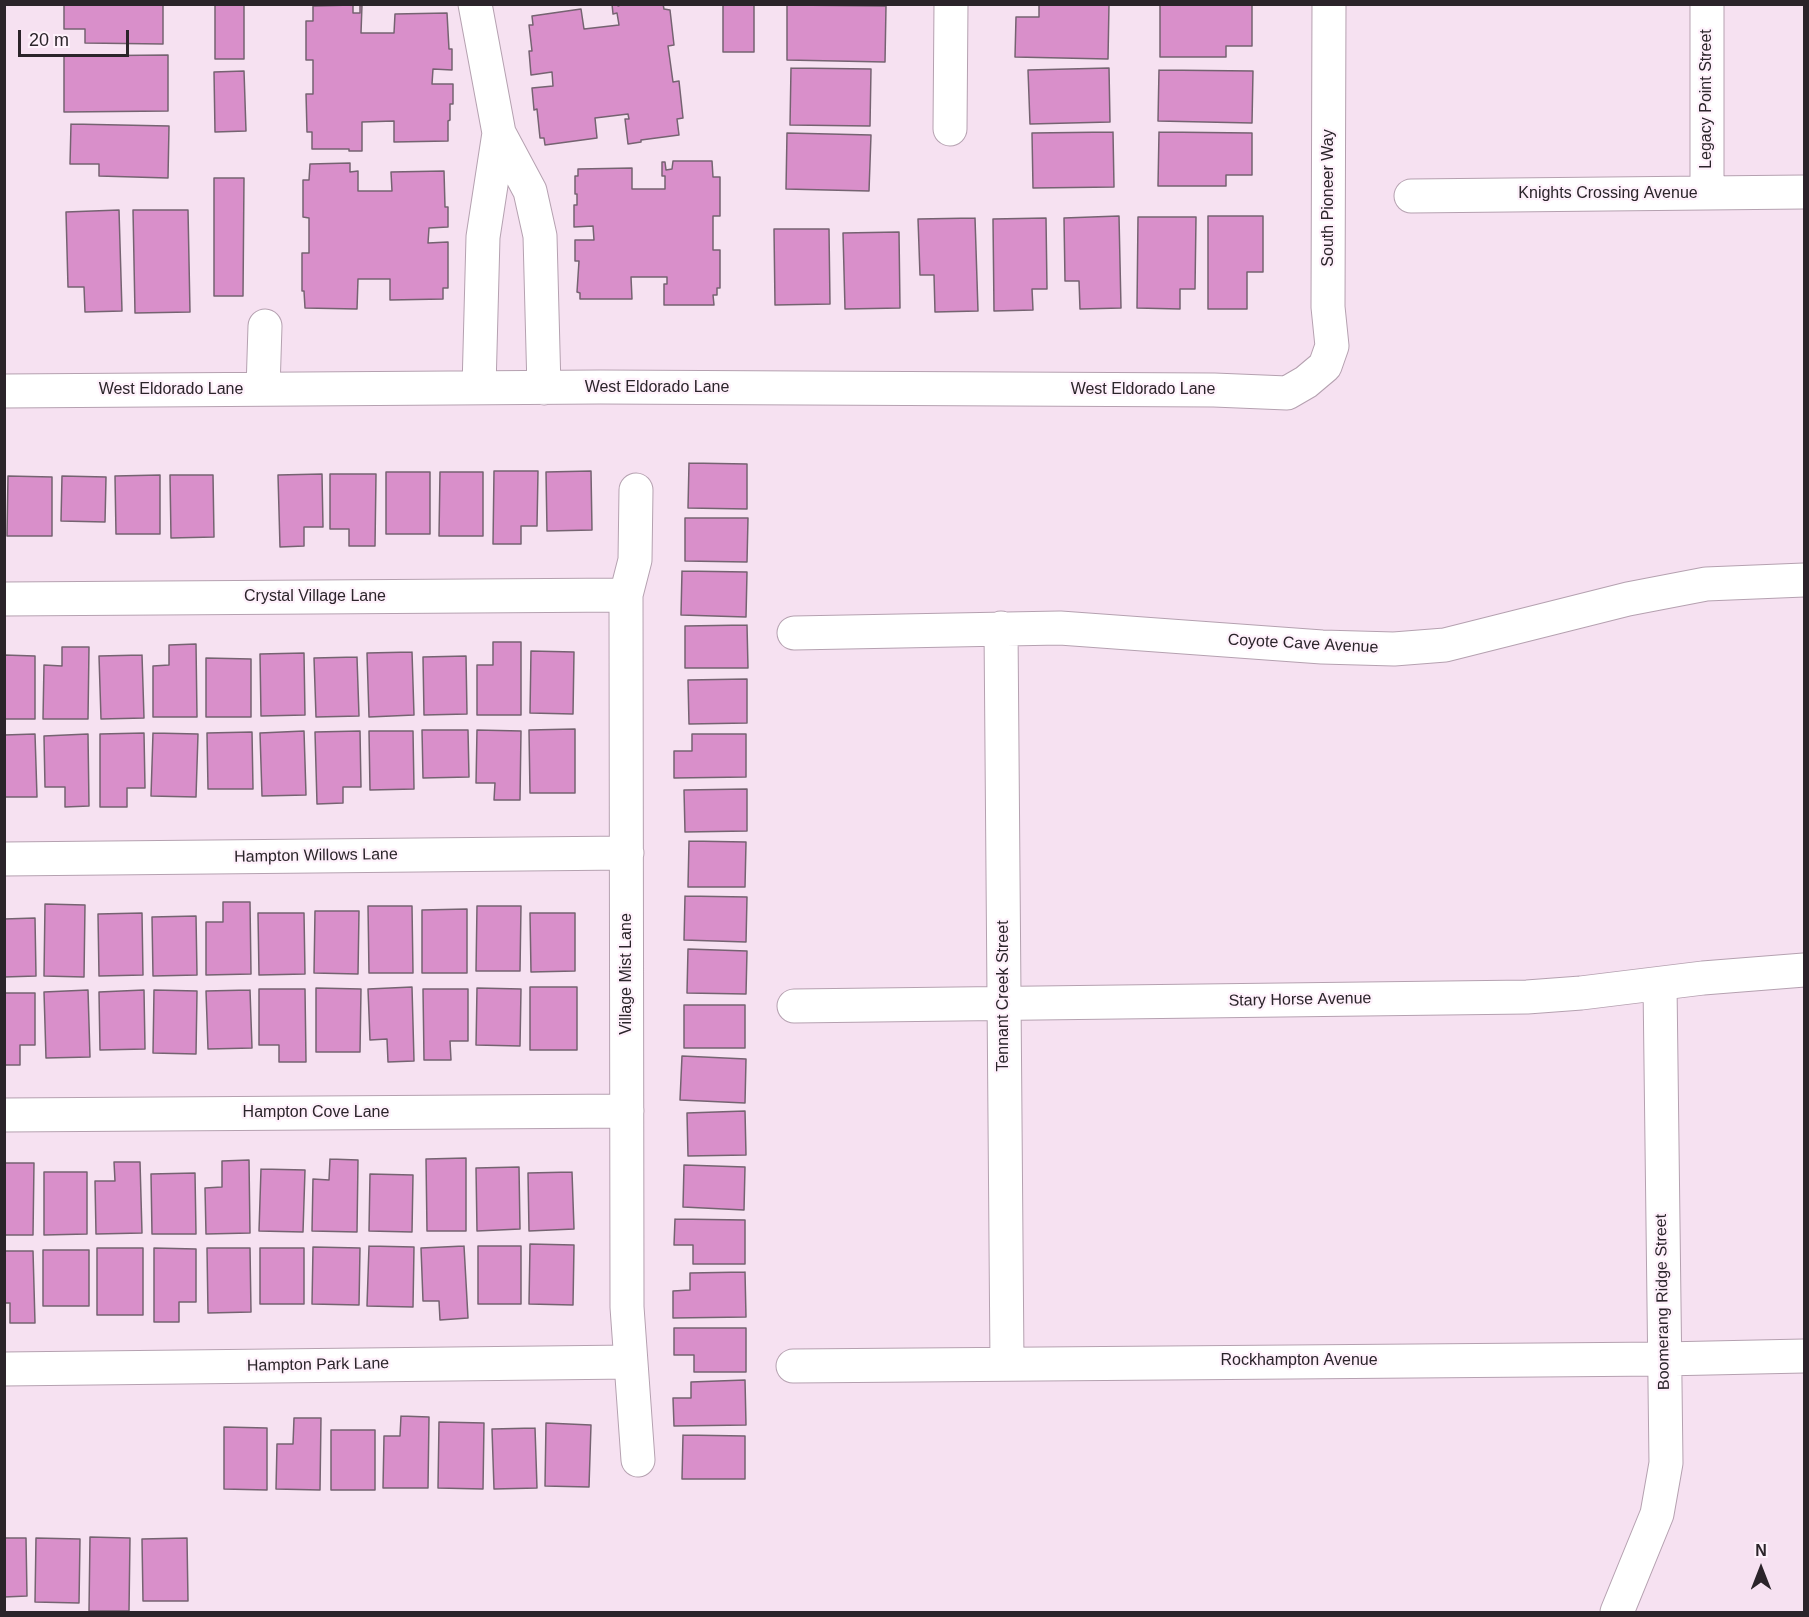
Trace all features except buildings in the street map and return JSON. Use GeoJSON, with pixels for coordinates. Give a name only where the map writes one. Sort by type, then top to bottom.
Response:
{"type":"FeatureCollection","features":[{"type":"Feature","properties":{"kind":"street"},"geometry":{"type":"LineString","coordinates":[[476,4],[499,133],[531,191],[540,236],[544,388]]}},
{"type":"Feature","properties":{"kind":"street"},"geometry":{"type":"LineString","coordinates":[[950,129],[951,4]]}},
{"type":"Feature","properties":{"kind":"street","name":"South Pioneer Way"},"geometry":{"type":"LineString","coordinates":[[1306,382],[1325,366],[1332,346],[1328,307],[1329,4]]}},
{"type":"Feature","properties":{"kind":"street","name":"Legacy Point Street"},"geometry":{"type":"LineString","coordinates":[[1707,4],[1707,193]]}},
{"type":"Feature","properties":{"kind":"street"},"geometry":{"type":"LineString","coordinates":[[479,388],[483,237],[499,133]]}},
{"type":"Feature","properties":{"kind":"street","name":"Knights Crossing Avenue"},"geometry":{"type":"LineString","coordinates":[[1411,195],[1804,192]]}},
{"type":"Feature","properties":{"kind":"street"},"geometry":{"type":"LineString","coordinates":[[263,389],[265,326]]}},
{"type":"Feature","properties":{"kind":"street","name":"West Eldorado Lane"},"geometry":{"type":"LineString","coordinates":[[4,391],[544,388],[1202,390],[1287,393],[1306,382]]}},
{"type":"Feature","properties":{"kind":"street","name":"Village Mist Lane"},"geometry":{"type":"LineString","coordinates":[[636,490],[635,560],[626,595],[627,1307],[638,1460]]}},
{"type":"Feature","properties":{"kind":"street","name":"Coyote Cave Avenue"},"geometry":{"type":"LineString","coordinates":[[794,633],[1060,628],[1322,647],[1394,649],[1445,645],[1628,599],[1706,584],[1804,580]]}},
{"type":"Feature","properties":{"kind":"street","name":"Crystal Village Lane"},"geometry":{"type":"LineString","coordinates":[[4,599],[626,595]]}},
{"type":"Feature","properties":{"kind":"street","name":"Tennant Creek Street"},"geometry":{"type":"LineString","coordinates":[[1001,628],[1007,1363]]}},
{"type":"Feature","properties":{"kind":"street","name":"Hampton Willows Lane"},"geometry":{"type":"LineString","coordinates":[[4,860],[627,853]]}},
{"type":"Feature","properties":{"kind":"street","name":"Stary Horse Avenue"},"geometry":{"type":"LineString","coordinates":[[794,1006],[1527,997],[1804,969]]}},
{"type":"Feature","properties":{"kind":"street","name":"Boomerang Ridge Street"},"geometry":{"type":"LineString","coordinates":[[1617,1612],[1657,1514],[1666,1463],[1660,984]]}},
{"type":"Feature","properties":{"kind":"street","name":"Hampton Cove Lane"},"geometry":{"type":"LineString","coordinates":[[4,1115],[627,1111]]}},
{"type":"Feature","properties":{"kind":"street","name":"Rockhampton Avenue"},"geometry":{"type":"LineString","coordinates":[[793,1366],[1804,1356]]}},
{"type":"Feature","properties":{"kind":"street","name":"Hampton Park Lane"},"geometry":{"type":"LineString","coordinates":[[4,1369],[631,1362]]}}]}
